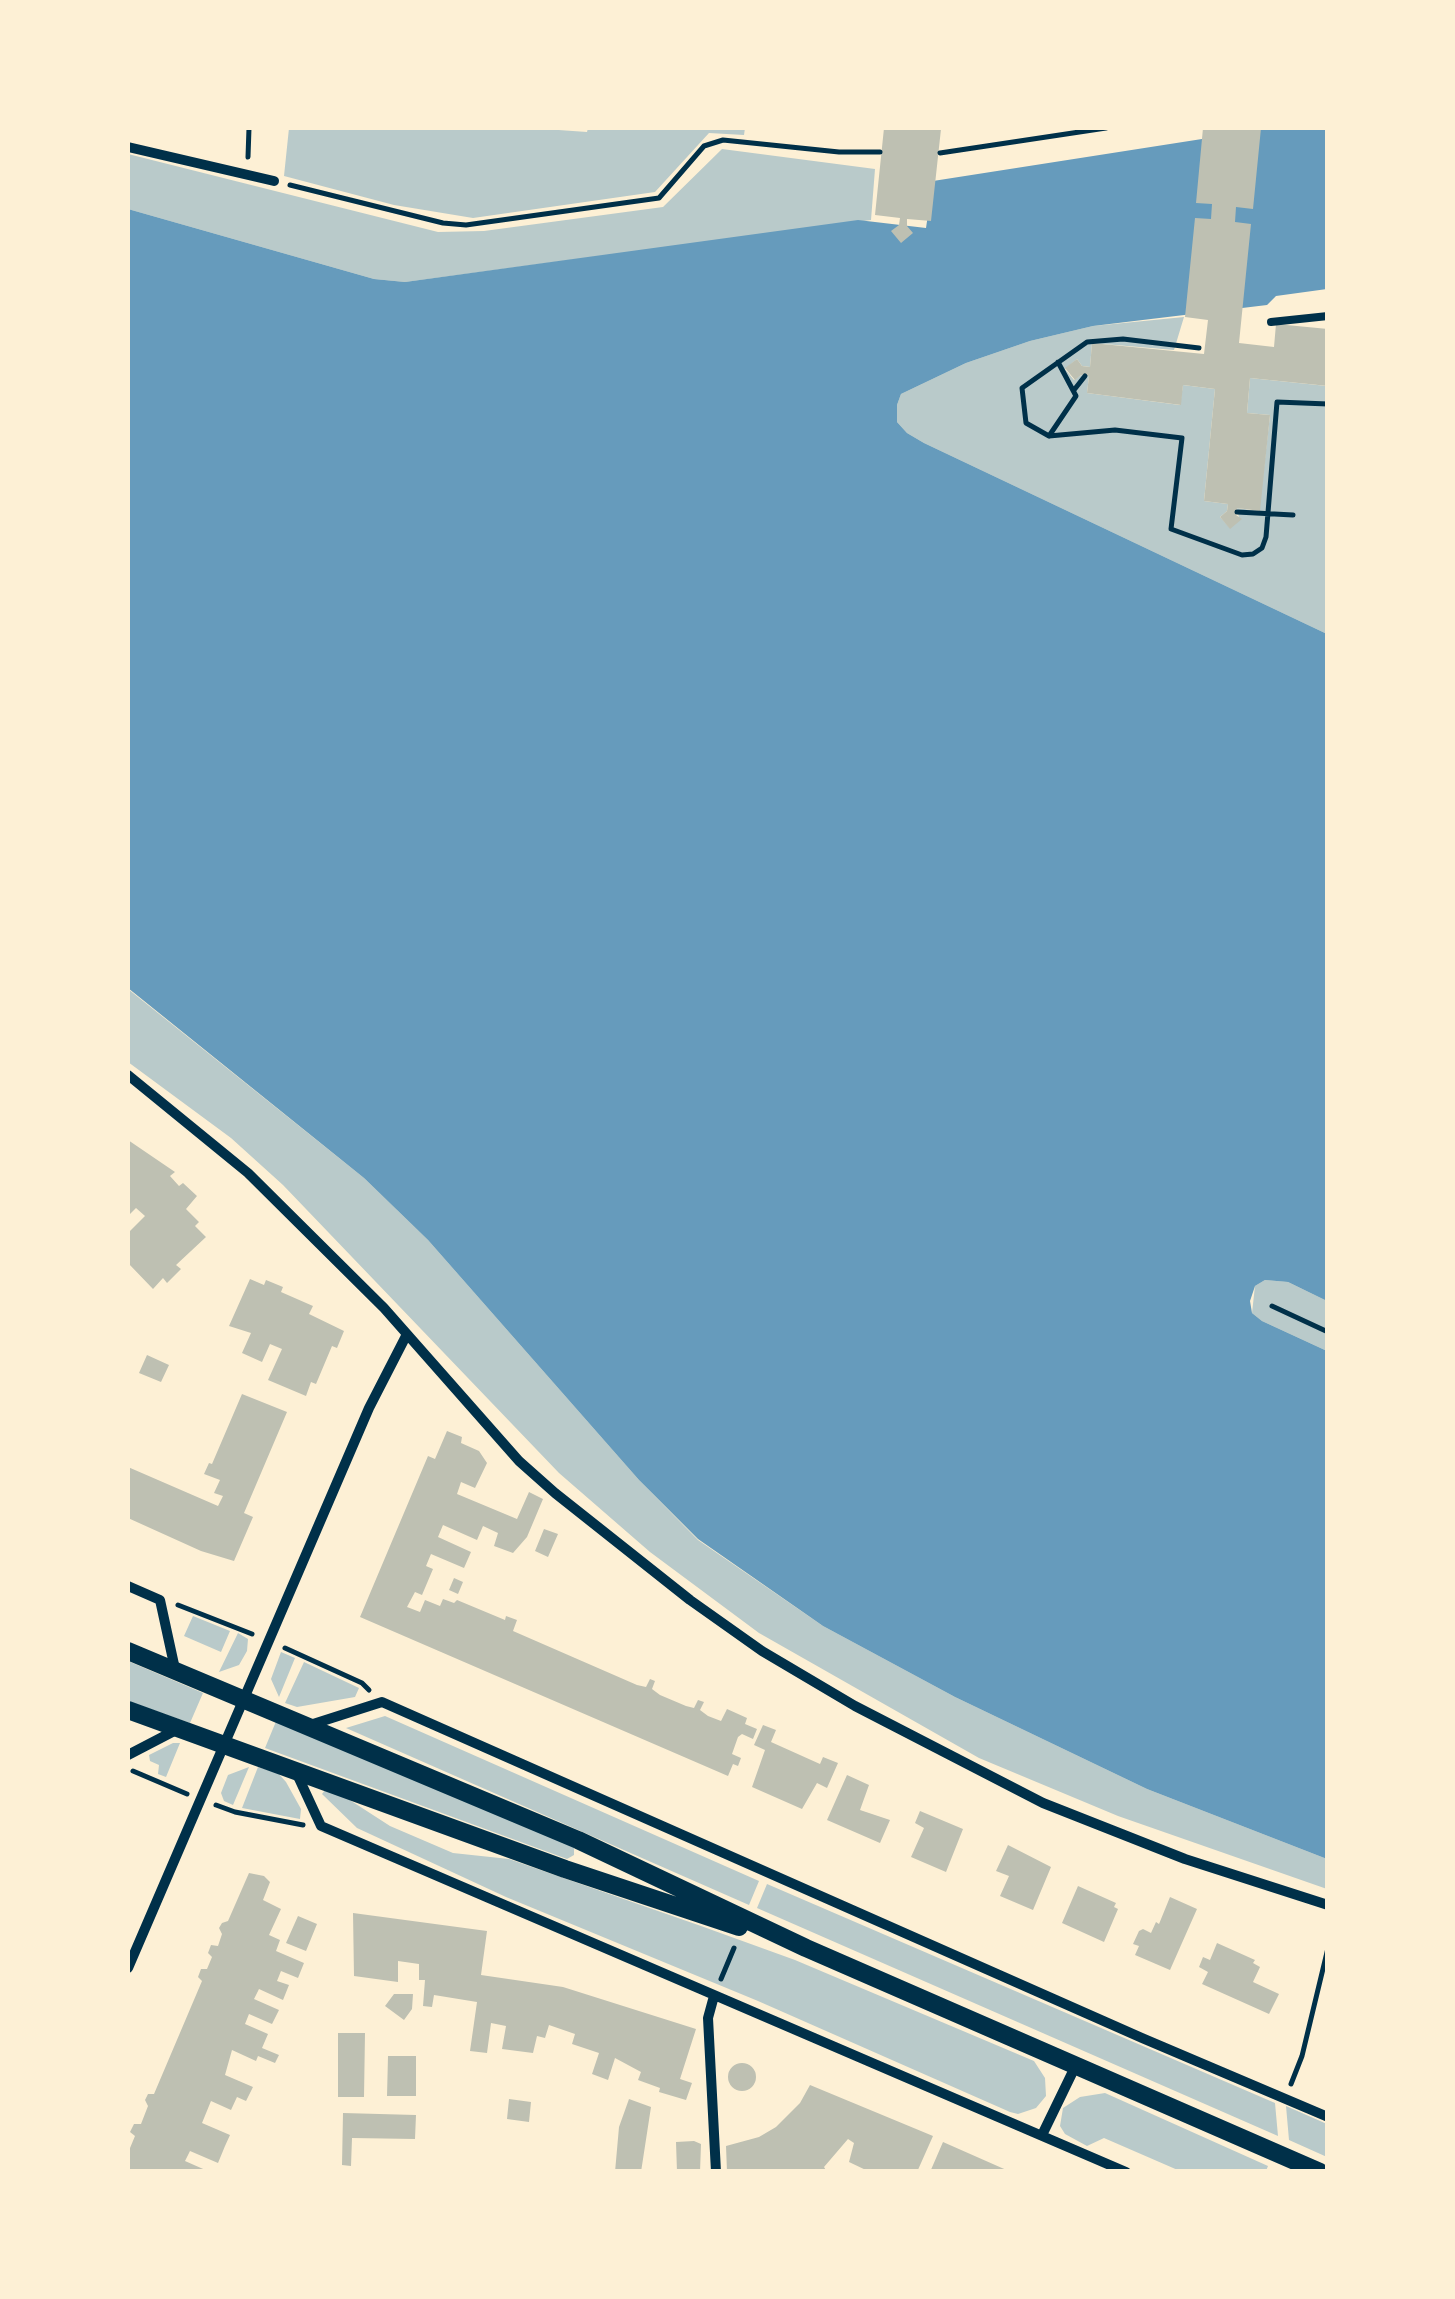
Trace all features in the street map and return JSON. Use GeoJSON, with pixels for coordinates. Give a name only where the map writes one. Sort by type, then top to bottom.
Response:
{"type":"FeatureCollection","features":[{"type":"Feature","properties":{"kind":"street"},"geometry":{"type":"LineString","coordinates":[[128,147],[274,182]]}},
{"type":"Feature","properties":{"kind":"street"},"geometry":{"type":"LineString","coordinates":[[128,1075],[248,1174],[384,1308],[519,1461],[555,1494],[762,1652],[870,1714],[1043,1803],[1185,1859],[1328,1905]]}},
{"type":"Feature","properties":{"kind":"street"},"geometry":{"type":"LineString","coordinates":[[128,1968],[369,1408],[406,1336]]}},
{"type":"Feature","properties":{"kind":"street"},"geometry":{"type":"LineString","coordinates":[[128,1586],[160,1600],[175,1669]]}},
{"type":"Feature","properties":{"kind":"street"},"geometry":{"type":"LineString","coordinates":[[128,1652],[578,1840],[806,1948],[1320,2172]]}},
{"type":"Feature","properties":{"kind":"street"},"geometry":{"type":"LineString","coordinates":[[310,1725],[382,1702],[1108,2023],[1328,2116]]}},
{"type":"Feature","properties":{"kind":"street"},"geometry":{"type":"LineString","coordinates":[[128,1710],[565,1870],[806,1948]]}},
{"type":"Feature","properties":{"kind":"street"},"geometry":{"type":"LineString","coordinates":[[128,1756],[178,1728]]}},
{"type":"Feature","properties":{"kind":"street"},"geometry":{"type":"LineString","coordinates":[[296,1771],[320,1826],[1043,2133],[1126,2172]]}},
{"type":"Feature","properties":{"kind":"street"},"geometry":{"type":"LineString","coordinates":[[714,1996],[708,2018],[716,2172]]}},
{"type":"Feature","properties":{"kind":"street"},"geometry":{"type":"LineString","coordinates":[[1043,2133],[1076,2064]]}},
{"type":"Feature","properties":{"kind":"lane"},"geometry":{"type":"LineString","coordinates":[[1271,322],[1328,316]]}},
{"type":"Feature","properties":{"kind":"path"},"geometry":{"type":"LineString","coordinates":[[940,153],[1106,128]]}},
{"type":"Feature","properties":{"kind":"path"},"geometry":{"type":"LineString","coordinates":[[274,182],[392,212],[466,225],[659,198],[704,146],[723,140],[840,152],[880,152]]}},
{"type":"Feature","properties":{"kind":"path"},"geometry":{"type":"LineString","coordinates":[[1198,348],[1123,340],[1088,342],[1022,388],[1026,423],[1049,436],[1115,430],[1182,438],[1171,529],[1242,555],[1262,548],[1277,402],[1328,404]]}},
{"type":"Feature","properties":{"kind":"path"},"geometry":{"type":"LineString","coordinates":[[1057,361],[1074,390]]}},
{"type":"Feature","properties":{"kind":"path"},"geometry":{"type":"LineString","coordinates":[[1049,436],[1073,402],[1074,390],[1085,376]]}},
{"type":"Feature","properties":{"kind":"path"},"geometry":{"type":"LineString","coordinates":[[1237,512],[1293,515]]}},
{"type":"Feature","properties":{"kind":"path"},"geometry":{"type":"LineString","coordinates":[[1272,1306],[1328,1332]]}},
{"type":"Feature","properties":{"kind":"path"},"geometry":{"type":"LineString","coordinates":[[128,1769],[183,1792]]}},
{"type":"Feature","properties":{"kind":"path"},"geometry":{"type":"LineString","coordinates":[[215,1805],[303,1825]]}},
{"type":"Feature","properties":{"kind":"path"},"geometry":{"type":"LineString","coordinates":[[1283,2097],[1296,2076],[1328,1948]]}},
{"type":"Feature","properties":{"kind":"shaded area"},"geometry":{"type":"Polygon","coordinates":[[[289,128],[530,128],[587,132],[588,128],[745,128],[744,135],[709,133],[655,192],[473,218],[394,205],[284,176],[289,128]]]}},
{"type":"Feature","properties":{"kind":"shaded area"},"geometry":{"type":"Polygon","coordinates":[[[722,149],[875,169],[871,220],[405,282],[374,279],[128,209],[128,154],[438,232],[484,231],[663,207],[722,149]]]}},
{"type":"Feature","properties":{"kind":"shaded area"},"geometry":{"type":"Polygon","coordinates":[[[1184,317],[1174,350],[1092,343],[1090,367],[1082,366],[1077,359],[1065,369],[1074,380],[1081,375],[1089,376],[1087,393],[1180,405],[1183,385],[1215,389],[1204,501],[1228,504],[1220,517],[1230,528],[1239,518],[1237,508],[1259,511],[1270,415],[1247,413],[1250,378],[1327,386],[1327,634],[924,443],[897,422],[901,394],[966,363],[1030,341],[1093,326],[1184,317]]]}},
{"type":"Feature","properties":{"kind":"shaded area"},"geometry":{"type":"Polygon","coordinates":[[[128,989],[364,1178],[428,1240],[639,1480],[698,1540],[823,1626],[955,1697],[1147,1789],[1327,1859],[1327,1889],[1118,1816],[979,1758],[759,1633],[650,1552],[559,1473],[283,1185],[231,1138],[128,1062],[128,989]]]}},
{"type":"Feature","properties":{"kind":"shaded area"},"geometry":{"type":"Polygon","coordinates":[[[1265,1280],[1288,1282],[1327,1301],[1327,1351],[1252,1313],[1255,1286],[1265,1280]]]}},
{"type":"Feature","properties":{"kind":"shaded area"},"geometry":{"type":"Polygon","coordinates":[[[193,1616],[230,1631],[221,1652],[184,1636],[193,1616]]]}},
{"type":"Feature","properties":{"kind":"shaded area"},"geometry":{"type":"Polygon","coordinates":[[[238,1633],[248,1639],[247,1651],[239,1665],[219,1672],[238,1633]]]}},
{"type":"Feature","properties":{"kind":"shaded area"},"geometry":{"type":"Polygon","coordinates":[[[281,1652],[295,1658],[279,1697],[271,1679],[281,1652]]]}},
{"type":"Feature","properties":{"kind":"shaded area"},"geometry":{"type":"Polygon","coordinates":[[[128,1661],[203,1693],[190,1723],[128,1701],[128,1661]]]}},
{"type":"Feature","properties":{"kind":"shaded area"},"geometry":{"type":"Polygon","coordinates":[[[304,1662],[359,1688],[355,1697],[297,1707],[285,1703],[304,1662]]]}},
{"type":"Feature","properties":{"kind":"shaded area"},"geometry":{"type":"Polygon","coordinates":[[[385,1716],[759,1881],[749,1905],[346,1728],[385,1716]]]}},
{"type":"Feature","properties":{"kind":"shaded area"},"geometry":{"type":"Polygon","coordinates":[[[277,1719],[574,1847],[574,1855],[567,1859],[265,1748],[277,1719]]]}},
{"type":"Feature","properties":{"kind":"shaded area"},"geometry":{"type":"Polygon","coordinates":[[[180,1743],[166,1777],[158,1774],[159,1765],[150,1761],[149,1755],[180,1743]]]}},
{"type":"Feature","properties":{"kind":"shaded area"},"geometry":{"type":"Polygon","coordinates":[[[249,1767],[233,1805],[224,1801],[221,1793],[228,1775],[249,1767]]]}},
{"type":"Feature","properties":{"kind":"shaded area"},"geometry":{"type":"Polygon","coordinates":[[[258,1767],[278,1773],[286,1782],[301,1809],[300,1819],[242,1808],[258,1767]]]}},
{"type":"Feature","properties":{"kind":"shaded area"},"geometry":{"type":"Polygon","coordinates":[[[325,1790],[342,1795],[390,1826],[453,1853],[509,1859],[701,1926],[795,1960],[1034,2061],[1045,2078],[1046,2096],[1036,2108],[1018,2114],[1010,2112],[758,2001],[506,1897],[357,1828],[322,1794],[325,1790]]]}},
{"type":"Feature","properties":{"kind":"shaded area"},"geometry":{"type":"Polygon","coordinates":[[[767,1884],[1275,2103],[1278,2136],[757,1908],[767,1884]]]}},
{"type":"Feature","properties":{"kind":"shaded area"},"geometry":{"type":"Polygon","coordinates":[[[1105,2093],[1268,2166],[1266,2171],[1180,2171],[1104,2138],[1087,2146],[1065,2134],[1060,2126],[1063,2108],[1080,2097],[1105,2093]]]}},
{"type":"Feature","properties":{"kind":"shaded area"},"geometry":{"type":"Polygon","coordinates":[[[1286,2106],[1327,2124],[1327,2157],[1289,2140],[1286,2106]]]}},
{"type":"Feature","properties":{"kind":"water"},"geometry":{"type":"Polygon","coordinates":[[[1327,128],[1327,289],[1276,296],[1267,305],[1093,326],[1030,341],[966,363],[901,394],[897,422],[924,443],[1327,634],[1327,1301],[1288,1282],[1265,1280],[1255,1286],[1250,1301],[1252,1313],[1262,1321],[1327,1351],[1327,1859],[1147,1789],[955,1697],[823,1626],[698,1539],[639,1480],[428,1240],[364,1178],[128,988],[128,209],[374,279],[405,282],[858,220],[926,228],[933,181],[1202,139],[1230,131],[1327,128]]]}},
{"type":"Feature","properties":{"kind":"building"},"geometry":{"type":"Polygon","coordinates":[[[884,128],[941,129],[931,221],[907,219],[913,233],[901,243],[891,231],[899,225],[900,218],[875,215],[884,128]]]}},
{"type":"Feature","properties":{"kind":"building"},"geometry":{"type":"Polygon","coordinates":[[[1203,128],[1261,128],[1253,209],[1236,207],[1235,222],[1251,224],[1239,343],[1274,347],[1276,324],[1328,329],[1328,386],[1250,378],[1247,413],[1270,415],[1260,511],[1237,508],[1236,515],[1242,519],[1230,529],[1220,517],[1228,504],[1204,501],[1215,389],[1183,385],[1181,405],[1087,393],[1089,376],[1081,375],[1075,380],[1065,368],[1077,359],[1082,366],[1090,367],[1092,343],[1204,354],[1208,320],[1185,317],[1195,218],[1211,219],[1212,204],[1196,203],[1203,128]]]}},
{"type":"Feature","properties":{"kind":"building"},"geometry":{"type":"Polygon","coordinates":[[[128,1140],[175,1172],[170,1176],[179,1186],[183,1183],[197,1196],[186,1209],[199,1222],[195,1226],[206,1237],[176,1265],[181,1269],[167,1283],[163,1278],[153,1289],[128,1263],[128,1233],[145,1216],[136,1208],[128,1216],[128,1140]]]}},
{"type":"Feature","properties":{"kind":"building"},"geometry":{"type":"Polygon","coordinates":[[[250,1279],[283,1287],[281,1292],[313,1306],[309,1314],[344,1331],[306,1396],[268,1380],[282,1349],[270,1344],[262,1362],[242,1353],[251,1333],[229,1326],[250,1279]]]}},
{"type":"Feature","properties":{"kind":"building"},"geometry":{"type":"Polygon","coordinates":[[[147,1355],[169,1365],[161,1382],[139,1373],[147,1355]]]}},
{"type":"Feature","properties":{"kind":"building"},"geometry":{"type":"Polygon","coordinates":[[[242,1394],[287,1412],[244,1513],[253,1517],[234,1561],[201,1551],[128,1518],[128,1467],[218,1506],[223,1496],[214,1493],[220,1480],[204,1474],[242,1394]]]}},
{"type":"Feature","properties":{"kind":"building"},"geometry":{"type":"Polygon","coordinates":[[[447,1431],[462,1437],[461,1443],[479,1451],[487,1463],[475,1488],[461,1482],[457,1494],[517,1519],[529,1492],[543,1499],[527,1537],[513,1553],[494,1546],[498,1533],[483,1526],[477,1540],[443,1525],[438,1537],[471,1552],[464,1568],[431,1554],[426,1566],[433,1569],[422,1595],[415,1592],[407,1607],[420,1612],[425,1600],[440,1606],[443,1599],[454,1603],[457,1600],[505,1620],[506,1616],[517,1620],[513,1631],[637,1685],[646,1687],[650,1679],[655,1681],[652,1689],[686,1706],[694,1708],[698,1700],[704,1702],[700,1710],[708,1716],[721,1721],[727,1709],[747,1718],[745,1724],[757,1729],[753,1739],[742,1734],[738,1737],[732,1754],[741,1758],[728,1776],[360,1617],[428,1456],[435,1459],[447,1431]]]}},
{"type":"Feature","properties":{"kind":"building"},"geometry":{"type":"Polygon","coordinates":[[[544,1529],[558,1534],[548,1557],[535,1551],[544,1529]]]}},
{"type":"Feature","properties":{"kind":"building"},"geometry":{"type":"Polygon","coordinates":[[[454,1578],[463,1582],[458,1594],[449,1590],[454,1578]]]}},
{"type":"Feature","properties":{"kind":"building"},"geometry":{"type":"Polygon","coordinates":[[[763,1725],[776,1730],[771,1742],[820,1764],[823,1757],[838,1763],[827,1788],[817,1783],[802,1809],[752,1787],[765,1750],[754,1745],[763,1725]]]}},
{"type":"Feature","properties":{"kind":"building"},"geometry":{"type":"Polygon","coordinates":[[[847,1775],[869,1785],[860,1810],[890,1820],[880,1843],[827,1820],[847,1775]]]}},
{"type":"Feature","properties":{"kind":"building"},"geometry":{"type":"Polygon","coordinates":[[[920,1811],[963,1829],[946,1872],[911,1857],[924,1828],[915,1823],[920,1811]]]}},
{"type":"Feature","properties":{"kind":"building"},"geometry":{"type":"Polygon","coordinates":[[[1008,1845],[1051,1867],[1033,1910],[1000,1896],[1009,1876],[996,1871],[1008,1845]]]}},
{"type":"Feature","properties":{"kind":"building"},"geometry":{"type":"Polygon","coordinates":[[[249,1873],[264,1876],[270,1882],[263,1900],[281,1909],[269,1935],[280,1940],[276,1951],[304,1963],[298,1978],[281,1971],[277,1981],[289,1985],[283,2000],[259,1989],[254,1999],[279,2010],[272,2024],[249,2014],[245,2024],[268,2034],[262,2048],[279,2055],[275,2063],[258,2056],[256,2061],[232,2050],[225,2075],[253,2087],[246,2101],[237,2097],[231,2110],[211,2101],[202,2123],[230,2135],[218,2163],[190,2151],[185,2161],[210,2172],[128,2172],[128,2147],[135,2136],[130,2132],[134,2124],[141,2124],[148,2106],[145,2100],[148,2094],[154,2094],[202,1981],[198,1977],[201,1969],[207,1969],[212,1957],[208,1953],[211,1945],[218,1946],[222,1934],[219,1928],[228,1921],[249,1873]]]}},
{"type":"Feature","properties":{"kind":"building"},"geometry":{"type":"Polygon","coordinates":[[[1078,1886],[1116,1903],[1114,1907],[1118,1909],[1104,1942],[1062,1923],[1078,1886]]]}},
{"type":"Feature","properties":{"kind":"building"},"geometry":{"type":"Polygon","coordinates":[[[1170,1897],[1197,1909],[1170,1970],[1135,1955],[1139,1946],[1133,1944],[1139,1931],[1151,1933],[1156,1922],[1159,1924],[1170,1897]]]}},
{"type":"Feature","properties":{"kind":"building"},"geometry":{"type":"Polygon","coordinates":[[[353,1913],[487,1931],[481,1975],[563,1987],[696,2029],[680,2079],[692,2083],[686,2100],[638,2080],[641,2072],[615,2058],[608,2080],[592,2074],[599,2053],[572,2044],[575,2034],[549,2025],[545,2038],[537,2036],[533,2053],[502,2049],[506,2026],[491,2023],[487,2053],[470,2051],[477,2002],[434,1995],[432,2007],[423,2006],[425,1980],[419,1980],[419,1964],[398,1961],[398,1982],[354,1976],[353,1913]]]}},
{"type":"Feature","properties":{"kind":"building"},"geometry":{"type":"Polygon","coordinates":[[[298,1916],[317,1924],[306,1951],[286,1943],[298,1916]]]}},
{"type":"Feature","properties":{"kind":"building"},"geometry":{"type":"Polygon","coordinates":[[[1217,1943],[1255,1960],[1253,1963],[1260,1967],[1253,1982],[1279,1994],[1269,2014],[1202,1984],[1208,1972],[1199,1967],[1203,1957],[1210,1960],[1217,1943]]]}},
{"type":"Feature","properties":{"kind":"building"},"geometry":{"type":"Polygon","coordinates":[[[394,1994],[413,1994],[412,2009],[404,2020],[385,2006],[394,1994]]]}},
{"type":"Feature","properties":{"kind":"building"},"geometry":{"type":"Polygon","coordinates":[[[338,2033],[365,2033],[364,2097],[338,2097],[338,2033]]]}},
{"type":"Feature","properties":{"kind":"building"},"geometry":{"type":"Polygon","coordinates":[[[388,2056],[416,2056],[416,2096],[387,2096],[388,2056]]]}},
{"type":"Feature","properties":{"kind":"building"},"geometry":{"type":"Polygon","coordinates":[[[742,2063],[752,2067],[756,2077],[752,2087],[742,2091],[732,2087],[728,2077],[732,2067],[742,2063]]]}},
{"type":"Feature","properties":{"kind":"building"},"geometry":{"type":"Polygon","coordinates":[[[810,2085],[933,2136],[917,2172],[870,2172],[849,2162],[854,2143],[848,2139],[824,2167],[827,2172],[727,2172],[726,2146],[759,2137],[776,2127],[800,2103],[810,2085]]]}},
{"type":"Feature","properties":{"kind":"building"},"geometry":{"type":"Polygon","coordinates":[[[509,2099],[531,2102],[529,2122],[507,2119],[509,2099]]]}},
{"type":"Feature","properties":{"kind":"building"},"geometry":{"type":"Polygon","coordinates":[[[629,2099],[651,2107],[641,2172],[615,2172],[619,2127],[629,2099]]]}},
{"type":"Feature","properties":{"kind":"building"},"geometry":{"type":"Polygon","coordinates":[[[343,2113],[416,2115],[415,2139],[352,2138],[351,2166],[342,2165],[343,2113]]]}},
{"type":"Feature","properties":{"kind":"building"},"geometry":{"type":"Polygon","coordinates":[[[676,2142],[701,2144],[700,2172],[677,2172],[676,2142]]]}},
{"type":"Feature","properties":{"kind":"building"},"geometry":{"type":"Polygon","coordinates":[[[943,2142],[1011,2172],[930,2172],[943,2142]]]}}]}
